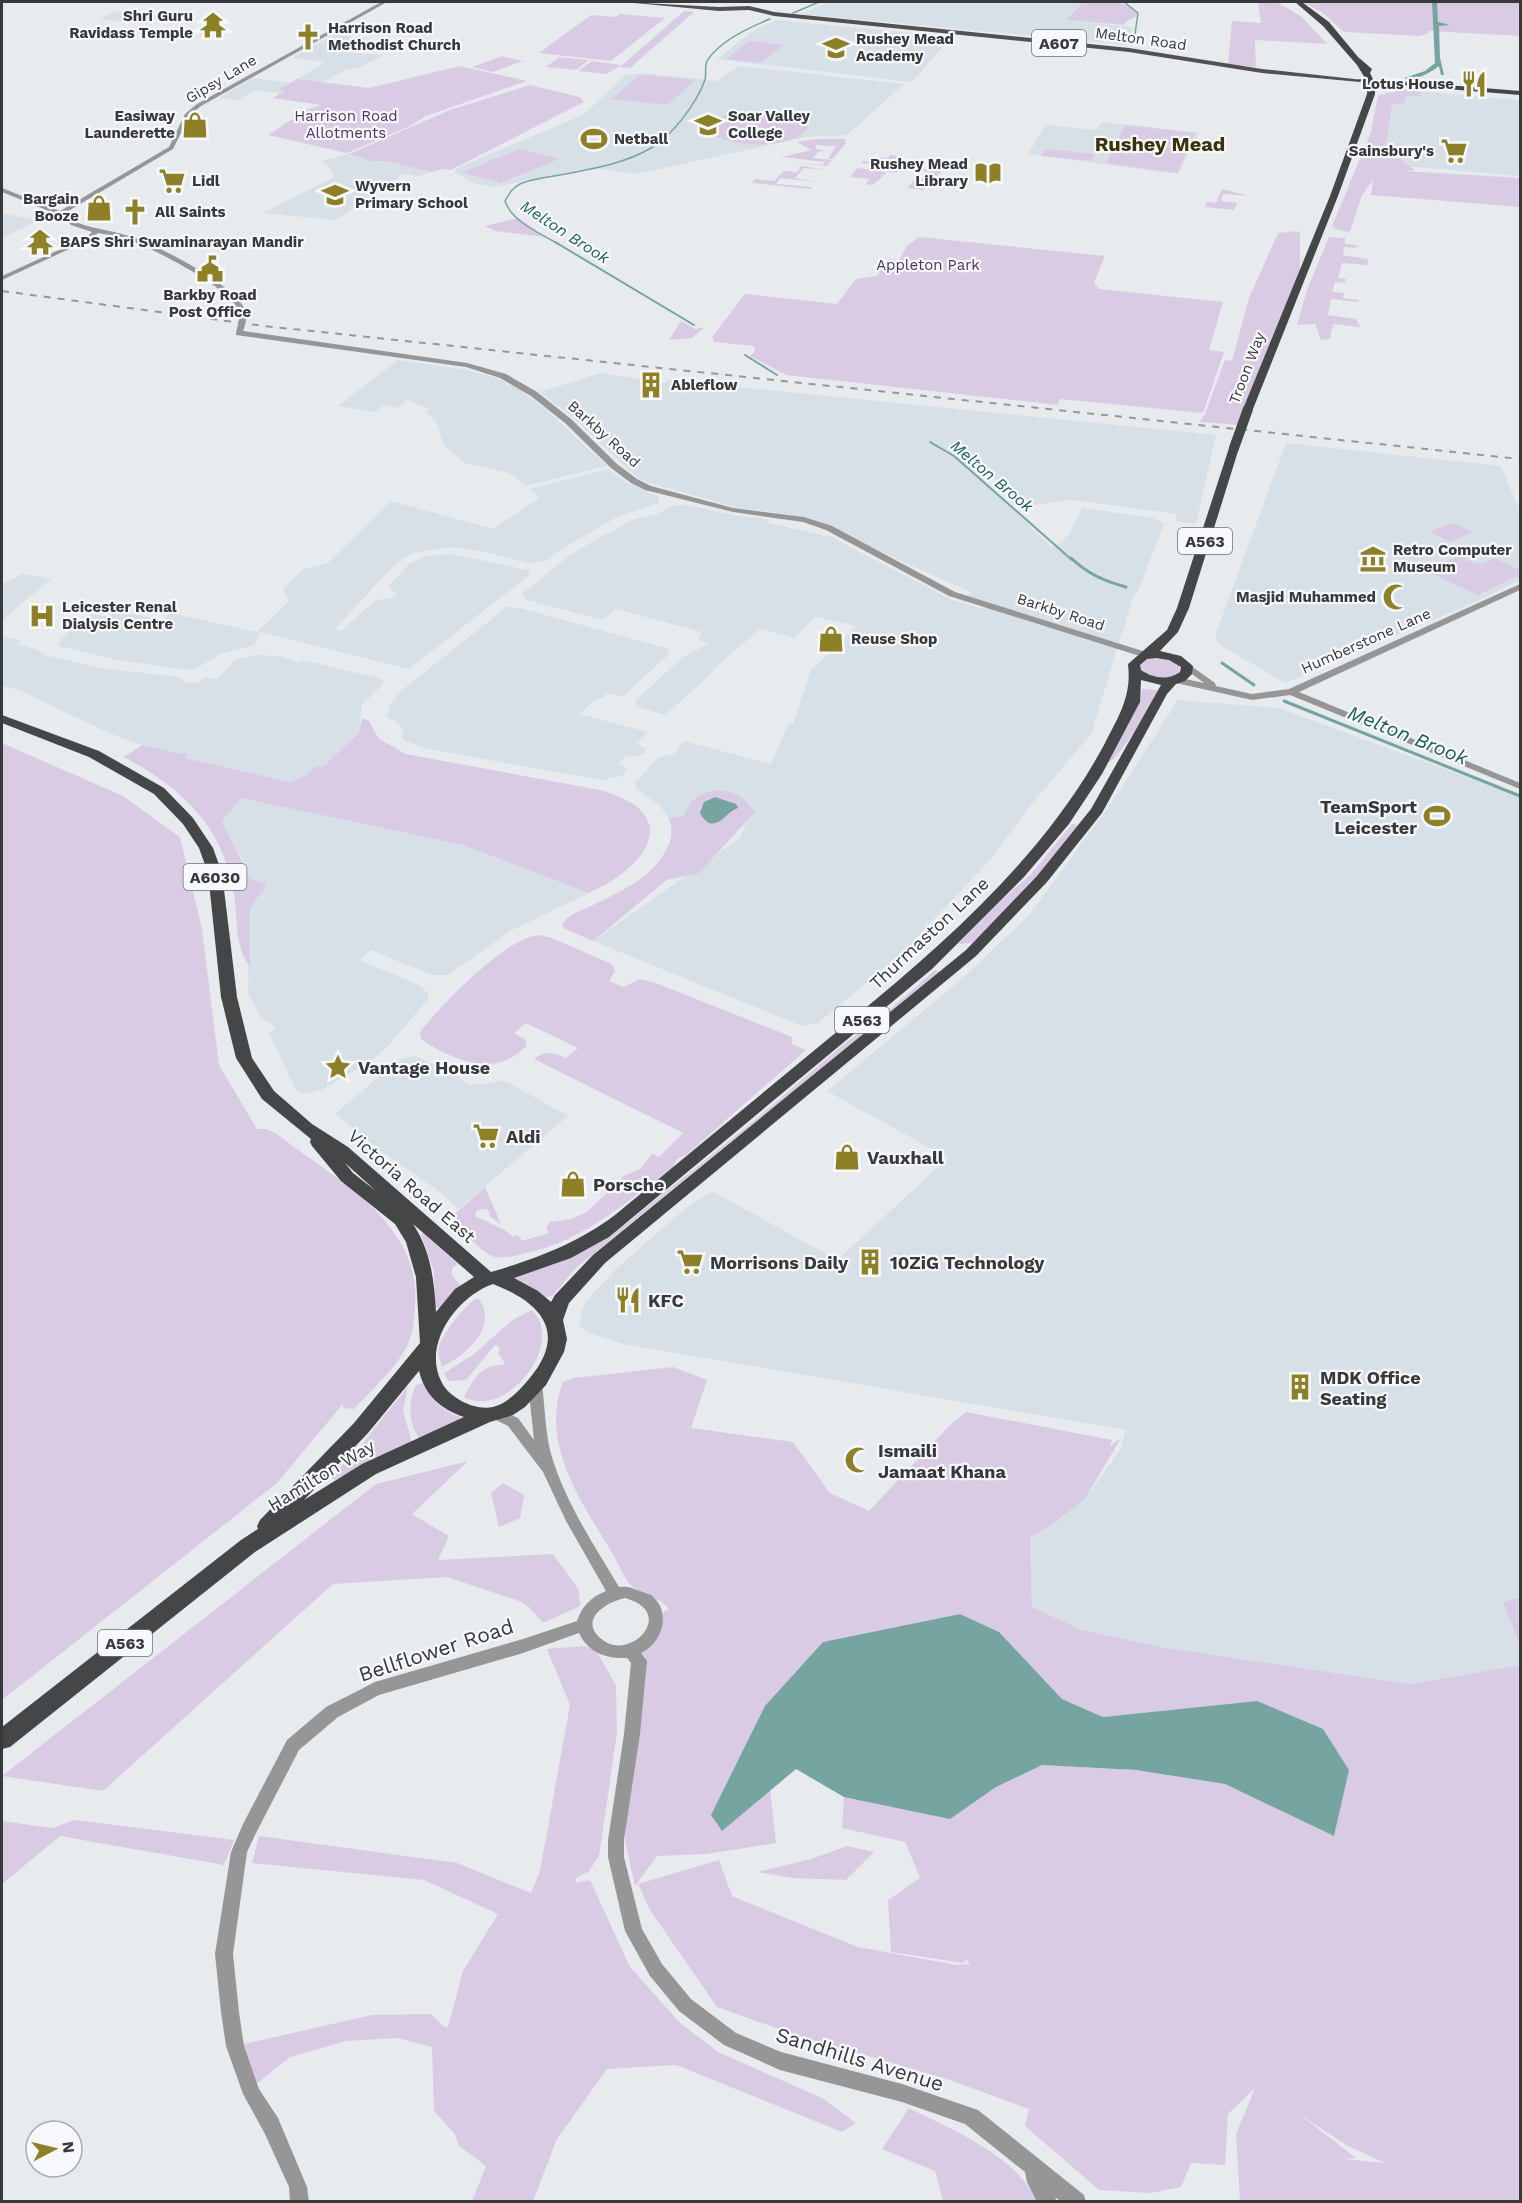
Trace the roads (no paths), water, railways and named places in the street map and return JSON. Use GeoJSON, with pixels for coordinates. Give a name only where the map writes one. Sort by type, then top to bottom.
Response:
{"type":"FeatureCollection","features":[{"type":"Feature","properties":{"kind":"highway"},"geometry":{"type":"LineString","coordinates":[[1298,2],[1326,24],[1358,62],[1372,83]]}},
{"type":"Feature","properties":{"kind":"highway"},"geometry":{"type":"LineString","coordinates":[[1358,62],[1376,76],[1393,82]]}},
{"type":"Feature","properties":{"kind":"highway"},"geometry":{"type":"LineString","coordinates":[[1358,62],[1360,84]]}},
{"type":"Feature","properties":{"kind":"highway","name":"Melton Road"},"geometry":{"type":"LineString","coordinates":[[1360,84],[1393,82],[1521,94]]}},
{"type":"Feature","properties":{"kind":"highway","name":"Melton Road"},"geometry":{"type":"LineString","coordinates":[[1372,83],[1412,88],[1521,94]]}},
{"type":"Feature","properties":{"kind":"highway","name":"Troon Way"},"geometry":{"type":"LineString","coordinates":[[1134,669],[1135,661],[1147,655],[1172,632],[1183,608],[1248,409],[1334,196],[1371,94],[1372,83]]}},
{"type":"Feature","properties":{"kind":"highway","name":"Melton Road"},"geometry":{"type":"LineString","coordinates":[[1371,94],[1382,89],[1412,88]]}},
{"type":"Feature","properties":{"kind":"highway","name":"Troon Way"},"geometry":{"type":"LineString","coordinates":[[1360,100],[1361,118]]}},
{"type":"Feature","properties":{"kind":"highway"},"geometry":{"type":"LineString","coordinates":[[1172,632],[1185,664]]}},
{"type":"Feature","properties":{"kind":"highway"},"geometry":{"type":"LineString","coordinates":[[1147,655],[1164,654],[1185,664]]}},
{"type":"Feature","properties":{"kind":"highway","name":"Thurmaston Lane"},"geometry":{"type":"LineString","coordinates":[[554,1320],[561,1300],[599,1258],[971,953],[1042,879],[1097,810],[1161,693],[1173,680],[1186,674],[1185,664]]}},
{"type":"Feature","properties":{"kind":"highway"},"geometry":{"type":"LineString","coordinates":[[1134,669],[1146,678],[1173,680]]}},
{"type":"Feature","properties":{"kind":"highway","name":"Thurmaston Lane"},"geometry":{"type":"LineString","coordinates":[[491,1278],[585,1245],[621,1219],[930,963],[1019,874],[1064,821],[1095,774],[1133,702],[1134,669]]}},
{"type":"Feature","properties":{"kind":"highway","name":"Victoria Road East"},"geometry":{"type":"LineString","coordinates":[[2,718],[103,760],[159,791],[188,821],[206,848],[215,873],[229,997],[244,1058],[268,1095],[306,1128],[342,1151],[491,1278]]}},
{"type":"Feature","properties":{"kind":"highway","name":"Victoria Road East"},"geometry":{"type":"LineString","coordinates":[[306,1128],[347,1177],[401,1220],[415,1242],[425,1276],[427,1347]]}},
{"type":"Feature","properties":{"kind":"highway"},"geometry":{"type":"LineString","coordinates":[[491,1278],[506,1282],[530,1296],[554,1320]]}},
{"type":"Feature","properties":{"kind":"highway","name":"A563"},"geometry":{"type":"LineString","coordinates":[[427,1347],[443,1315],[459,1296],[467,1288],[491,1278]]}},
{"type":"Feature","properties":{"kind":"highway","name":"A563"},"geometry":{"type":"LineString","coordinates":[[491,1415],[520,1401],[545,1371],[557,1337],[554,1320]]}},
{"type":"Feature","properties":{"kind":"highway"},"geometry":{"type":"LineString","coordinates":[[427,1347],[427,1371],[434,1388],[460,1409],[491,1415]]}},
{"type":"Feature","properties":{"kind":"highway","name":"Hamilton Way"},"geometry":{"type":"LineString","coordinates":[[248,1546],[361,1428],[427,1347]]}},
{"type":"Feature","properties":{"kind":"highway","name":"Hamilton Way"},"geometry":{"type":"LineString","coordinates":[[2,1740],[248,1546],[369,1469],[491,1415]]}},
{"type":"Feature","properties":{"kind":"main road","name":"A607"},"geometry":{"type":"LineString","coordinates":[[627,2],[738,11]]}},
{"type":"Feature","properties":{"kind":"main road","name":"A607"},"geometry":{"type":"LineString","coordinates":[[671,6],[755,12]]}},
{"type":"Feature","properties":{"kind":"main road"},"geometry":{"type":"LineString","coordinates":[[696,9],[785,18]]}},
{"type":"Feature","properties":{"kind":"main road","name":"Melton Road"},"geometry":{"type":"LineString","coordinates":[[755,12],[785,18],[1129,50],[1230,69]]}},
{"type":"Feature","properties":{"kind":"main road","name":"Melton Road"},"geometry":{"type":"LineString","coordinates":[[755,12],[1160,58],[1230,69],[1360,84]]}},
{"type":"Feature","properties":{"kind":"main road"},"geometry":{"type":"LineString","coordinates":[[1017,39],[1047,45]]}},
{"type":"Feature","properties":{"kind":"street","name":"Gipsy Lane"},"geometry":{"type":"LineString","coordinates":[[59,214],[171,148],[188,114],[199,105],[384,2]]}},
{"type":"Feature","properties":{"kind":"street"},"geometry":{"type":"LineString","coordinates":[[2,190],[93,231],[123,235]]}},
{"type":"Feature","properties":{"kind":"street","name":"Gipsy Lane"},"geometry":{"type":"LineString","coordinates":[[71,216],[70,213],[81,202]]}},
{"type":"Feature","properties":{"kind":"street"},"geometry":{"type":"LineString","coordinates":[[46,208],[71,207]]}},
{"type":"Feature","properties":{"kind":"street"},"geometry":{"type":"LineString","coordinates":[[59,214],[71,216],[93,231]]}},
{"type":"Feature","properties":{"kind":"street"},"geometry":{"type":"LineString","coordinates":[[2,278],[93,231]]}},
{"type":"Feature","properties":{"kind":"street","name":"Barkby Road"},"geometry":{"type":"LineString","coordinates":[[93,231],[123,235],[191,269],[228,292],[242,310],[239,333],[467,365],[503,376],[552,407],[615,466],[634,481],[648,488],[733,510],[804,520],[823,526],[952,594],[1086,634],[1147,655]]}},
{"type":"Feature","properties":{"kind":"street","name":"Humberstone Lane"},"geometry":{"type":"LineString","coordinates":[[1173,680],[1252,697],[1291,692],[1521,587]]}},
{"type":"Feature","properties":{"kind":"street","name":"Barkby Road"},"geometry":{"type":"LineString","coordinates":[[1110,644],[1134,669]]}},
{"type":"Feature","properties":{"kind":"street","name":"Humberstone Lane"},"geometry":{"type":"LineString","coordinates":[[1185,664],[1218,689]]}},
{"type":"Feature","properties":{"kind":"street"},"geometry":{"type":"LineString","coordinates":[[1291,692],[1521,786]]}},
{"type":"Feature","properties":{"kind":"street"},"geometry":{"type":"LineString","coordinates":[[535,1384],[540,1437],[554,1476],[569,1515],[615,1593]]}},
{"type":"Feature","properties":{"kind":"street"},"geometry":{"type":"LineString","coordinates":[[491,1415],[513,1422],[554,1476]]}},
{"type":"Feature","properties":{"kind":"street"},"geometry":{"type":"LineString","coordinates":[[626,1592],[645,1599],[656,1614],[657,1622],[651,1638],[644,1645],[630,1651],[609,1651],[600,1648],[587,1634],[585,1625],[590,1608],[605,1596],[626,1592]]}},
{"type":"Feature","properties":{"kind":"street","name":"Bellflower Road"},"geometry":{"type":"LineString","coordinates":[[300,2202],[298,2187],[271,2125],[252,2094],[235,2046],[230,2012],[224,1954],[227,1923],[239,1852],[249,1829],[293,1745],[332,1712],[375,1689],[523,1646],[585,1625]]}},
{"type":"Feature","properties":{"kind":"street","name":"Sandhills Avenue"},"geometry":{"type":"LineString","coordinates":[[630,1651],[639,1661],[637,1692],[616,1840],[616,1857],[634,1931],[656,1970],[685,2005],[730,2039],[780,2061],[902,2093],[971,2117],[1005,2142],[1034,2169],[1055,2182],[1077,2202]]}},
{"type":"Feature","properties":{"kind":"street","name":"Sandhills Avenue"},"geometry":{"type":"LineString","coordinates":[[1034,2169],[1036,2182],[1048,2202]]}},
{"type":"Feature","properties":{"kind":"water"},"geometry":{"type":"Polygon","coordinates":[[[1432,2],[1437,2],[1438,22],[1450,25],[1439,26],[1440,58],[1444,75],[1441,75],[1439,66],[1427,74],[1409,79],[1404,78],[1425,71],[1435,63],[1432,2]]]}},
{"type":"Feature","properties":{"kind":"water"},"geometry":{"type":"Polygon","coordinates":[[[715,797],[736,804],[738,808],[720,821],[710,823],[700,813],[704,802],[715,797]]]}},
{"type":"Feature","properties":{"kind":"water"},"geometry":{"type":"Polygon","coordinates":[[[960,1614],[999,1632],[1062,1699],[1103,1717],[1257,1701],[1323,1729],[1349,1770],[1334,1836],[1225,1784],[1136,1770],[1042,1765],[996,1787],[950,1819],[844,1797],[796,1769],[722,1831],[711,1815],[765,1706],[823,1642],[960,1614]]]}},
{"type":"Feature","properties":{"kind":"waterway","name":"Melton Brook"},"geometry":{"type":"LineString","coordinates":[[793,13],[819,2]]}},
{"type":"Feature","properties":{"kind":"waterway"},"geometry":{"type":"LineString","coordinates":[[1124,2],[1138,13],[1134,41]]}},
{"type":"Feature","properties":{"kind":"waterway","name":"Melton Brook"},"geometry":{"type":"LineString","coordinates":[[558,244],[527,226],[514,215],[505,201],[513,189],[529,181],[619,162],[651,148],[667,135],[690,109],[705,80],[707,61],[715,51],[737,35],[770,19]]}},
{"type":"Feature","properties":{"kind":"waterway","name":"Melton Brook"},"geometry":{"type":"LineString","coordinates":[[555,242],[694,325]]}},
{"type":"Feature","properties":{"kind":"waterway","name":"Melton Brook"},"geometry":{"type":"LineString","coordinates":[[745,355],[777,375]]}},
{"type":"Feature","properties":{"kind":"waterway","name":"Melton Brook"},"geometry":{"type":"LineString","coordinates":[[930,442],[954,456],[1072,560]]}},
{"type":"Feature","properties":{"kind":"waterway","name":"Melton Brook"},"geometry":{"type":"LineString","coordinates":[[1071,558],[1097,576],[1126,587]]}},
{"type":"Feature","properties":{"kind":"waterway","name":"Melton Brook"},"geometry":{"type":"LineString","coordinates":[[1222,663],[1254,685]]}},
{"type":"Feature","properties":{"kind":"waterway","name":"Melton Brook"},"geometry":{"type":"LineString","coordinates":[[1284,701],[1520,796]]}},
{"type":"Feature","properties":{"kind":"railway"},"geometry":{"type":"LineString","coordinates":[[2,291],[264,326],[1520,459]]}},
{"type":"Feature","properties":{"kind":"place","name":"Shri Guru Ravidass Temple"},"geometry":{"type":"Point","coordinates":[213,25]}},
{"type":"Feature","properties":{"kind":"place","name":"Harrison Road Methodist Church"},"geometry":{"type":"Point","coordinates":[308,37]}},
{"type":"Feature","properties":{"kind":"place","name":"Rushey Mead Academy"},"geometry":{"type":"Point","coordinates":[836,48]}},
{"type":"Feature","properties":{"kind":"place","name":"Lotus House"},"geometry":{"type":"Point","coordinates":[1474,84]}},
{"type":"Feature","properties":{"kind":"place","name":"Easiway Launderette"},"geometry":{"type":"Point","coordinates":[195,125]}},
{"type":"Feature","properties":{"kind":"place","name":"Soar Valley College"},"geometry":{"type":"Point","coordinates":[708,125]}},
{"type":"Feature","properties":{"kind":"place","name":"Netball"},"geometry":{"type":"Point","coordinates":[594,139]}},
{"type":"Feature","properties":{"kind":"place","name":"Sainsbury's"},"geometry":{"type":"Point","coordinates":[1454,151]}},
{"type":"Feature","properties":{"kind":"place","name":"Rushey Mead Library"},"geometry":{"type":"Point","coordinates":[988,173]}},
{"type":"Feature","properties":{"kind":"place","name":"Lidl"},"geometry":{"type":"Point","coordinates":[172,181]}},
{"type":"Feature","properties":{"kind":"place","name":"Wyvern Primary School"},"geometry":{"type":"Point","coordinates":[335,195]}},
{"type":"Feature","properties":{"kind":"place","name":"Bargain Booze"},"geometry":{"type":"Point","coordinates":[99,208]}},
{"type":"Feature","properties":{"kind":"place","name":"All Saints"},"geometry":{"type":"Point","coordinates":[135,212]}},
{"type":"Feature","properties":{"kind":"place","name":"BAPS Shri Swaminarayan Mandir"},"geometry":{"type":"Point","coordinates":[40,242]}},
{"type":"Feature","properties":{"kind":"place","name":"Barkby Road Post Office"},"geometry":{"type":"Point","coordinates":[210,269]}},
{"type":"Feature","properties":{"kind":"place","name":"Ableflow"},"geometry":{"type":"Point","coordinates":[651,385]}},
{"type":"Feature","properties":{"kind":"place","name":"Retro Computer Museum"},"geometry":{"type":"Point","coordinates":[1373,559]}},
{"type":"Feature","properties":{"kind":"place","name":"Masjid Muhammed"},"geometry":{"type":"Point","coordinates":[1396,597]}},
{"type":"Feature","properties":{"kind":"place","name":"Leicester Renal Dialysis Centre"},"geometry":{"type":"Point","coordinates":[42,616]}},
{"type":"Feature","properties":{"kind":"place","name":"Reuse Shop"},"geometry":{"type":"Point","coordinates":[831,639]}},
{"type":"Feature","properties":{"kind":"place","name":"TeamSport Leicester"},"geometry":{"type":"Point","coordinates":[1437,816]}},
{"type":"Feature","properties":{"kind":"place","name":"Vantage House"},"geometry":{"type":"Point","coordinates":[338,1067]}},
{"type":"Feature","properties":{"kind":"place","name":"Aldi"},"geometry":{"type":"Point","coordinates":[486,1136]}},
{"type":"Feature","properties":{"kind":"place","name":"Vauxhall"},"geometry":{"type":"Point","coordinates":[847,1157]}},
{"type":"Feature","properties":{"kind":"place","name":"Porsche"},"geometry":{"type":"Point","coordinates":[573,1184]}},
{"type":"Feature","properties":{"kind":"place","name":"Morrisons Daily"},"geometry":{"type":"Point","coordinates":[690,1262]}},
{"type":"Feature","properties":{"kind":"place","name":"10ZiG Technology"},"geometry":{"type":"Point","coordinates":[870,1262]}},
{"type":"Feature","properties":{"kind":"place","name":"KFC"},"geometry":{"type":"Point","coordinates":[628,1300]}},
{"type":"Feature","properties":{"kind":"place","name":"MDK Office Seating"},"geometry":{"type":"Point","coordinates":[1300,1387]}},
{"type":"Feature","properties":{"kind":"place","name":"Ismaili Jamaat Khana"},"geometry":{"type":"Point","coordinates":[858,1460]}},
{"type":"Feature","properties":{"kind":"district","name":"Rushey Mead"},"geometry":{"type":"Point","coordinates":[1160,144]}},
{"type":"Feature","properties":{"kind":"park label","name":"Harrison Road Allotments"},"geometry":{"type":"Point","coordinates":[346,124]}},
{"type":"Feature","properties":{"kind":"park label","name":"Appleton Park"},"geometry":{"type":"Point","coordinates":[928,265]}}]}
